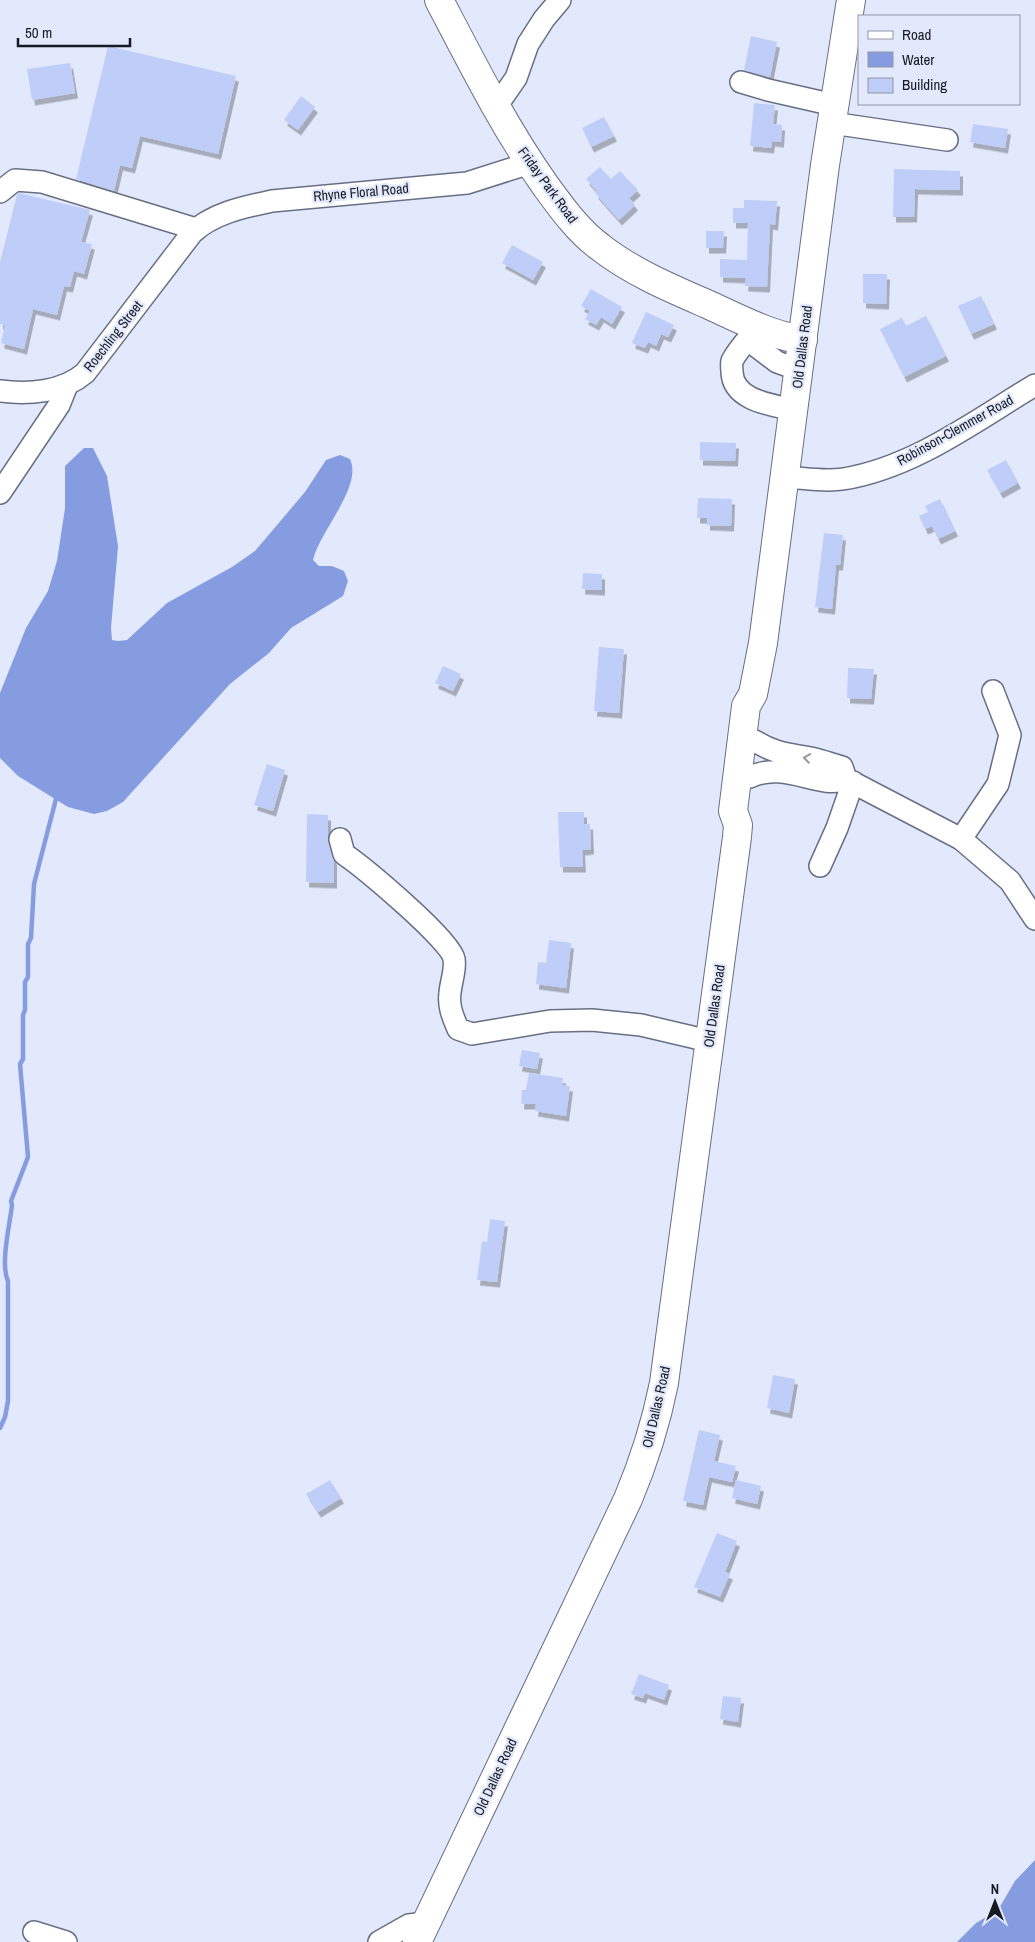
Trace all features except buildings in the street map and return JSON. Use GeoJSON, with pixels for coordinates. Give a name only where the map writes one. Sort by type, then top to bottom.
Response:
{"type":"FeatureCollection","features":[{"type":"Feature","properties":{"kind":"main road","name":"Friday Park Road"},"geometry":{"type":"LineString","coordinates":[[439,0],[496,107],[530,164],[561,208],[599,247],[633,269],[687,296],[753,333],[803,340]]}},
{"type":"Feature","properties":{"kind":"main road","name":"Old Dallas Road"},"geometry":{"type":"LineString","coordinates":[[738,825],[733,812],[746,706],[753,694],[763,643],[833,114],[851,0]]}},
{"type":"Feature","properties":{"kind":"main road","name":"Old Dallas Road"},"geometry":{"type":"LineString","coordinates":[[422,1932],[628,1499],[652,1434],[664,1383],[738,825],[744,815],[755,741],[759,708],[753,694]]}},
{"type":"Feature","properties":{"kind":"street"},"geometry":{"type":"LineString","coordinates":[[496,107],[516,78],[528,44],[544,19],[560,0]]}},
{"type":"Feature","properties":{"kind":"street"},"geometry":{"type":"LineString","coordinates":[[742,82],[833,114],[947,140]]}},
{"type":"Feature","properties":{"kind":"street","name":"Rhyne Floral Road"},"geometry":{"type":"LineString","coordinates":[[196,229],[209,220],[245,207],[272,201],[466,183],[530,164]]}},
{"type":"Feature","properties":{"kind":"street"},"geometry":{"type":"LineString","coordinates":[[0,192],[15,180],[42,182],[118,207],[196,229]]}},
{"type":"Feature","properties":{"kind":"street","name":"Roechling Street"},"geometry":{"type":"LineString","coordinates":[[0,391],[30,392],[67,386],[85,374],[196,229]]}},
{"type":"Feature","properties":{"kind":"street"},"geometry":{"type":"LineString","coordinates":[[794,410],[762,403],[748,397],[732,378],[731,362],[753,333],[777,362],[799,370]]}},
{"type":"Feature","properties":{"kind":"street","name":"Robinson-Clemmer Road"},"geometry":{"type":"LineString","coordinates":[[785,477],[828,480],[878,471],[898,463],[966,427],[1035,385]]}},
{"type":"Feature","properties":{"kind":"street"},"geometry":{"type":"LineString","coordinates":[[0,493],[59,405],[67,386]]}},
{"type":"Feature","properties":{"kind":"street"},"geometry":{"type":"LineString","coordinates":[[961,839],[998,784],[1010,735],[994,691]]}},
{"type":"Feature","properties":{"kind":"street"},"geometry":{"type":"LineString","coordinates":[[755,741],[768,750],[784,755],[815,759],[842,767],[850,780],[961,839],[1010,881],[1035,919]]}},
{"type":"Feature","properties":{"kind":"street"},"geometry":{"type":"LineString","coordinates":[[750,777],[763,771],[783,772],[837,782],[850,780]]}},
{"type":"Feature","properties":{"kind":"street"},"geometry":{"type":"LineString","coordinates":[[820,866],[837,828],[850,780]]}},
{"type":"Feature","properties":{"kind":"street"},"geometry":{"type":"LineString","coordinates":[[340,839],[344,854],[358,863],[422,919],[454,956],[455,967],[449,995],[450,1010],[458,1030],[472,1034],[550,1022],[592,1020],[641,1025],[709,1041]]}},
{"type":"Feature","properties":{"kind":"street"},"geometry":{"type":"LineString","coordinates":[[378,1942],[409,1925],[422,1932]]}},
{"type":"Feature","properties":{"kind":"street"},"geometry":{"type":"LineString","coordinates":[[34,1932],[66,1942]]}},
{"type":"Feature","properties":{"kind":"water"},"geometry":{"type":"Polygon","coordinates":[[[84,448],[93,448],[107,476],[118,546],[111,628],[112,640],[118,641],[127,640],[167,603],[232,567],[255,551],[305,492],[326,460],[340,455],[350,459],[352,470],[351,482],[346,495],[317,548],[313,560],[319,566],[332,566],[344,571],[348,581],[343,596],[291,628],[269,653],[230,684],[123,802],[107,811],[94,814],[68,807],[18,776],[0,758],[0,693],[26,628],[48,591],[57,561],[65,508],[65,466],[84,448]]]}},
{"type":"Feature","properties":{"kind":"water"},"geometry":{"type":"Polygon","coordinates":[[[1035,1860],[1035,1942],[957,1942],[976,1923],[998,1910],[1015,1881],[1035,1860]]]}},
{"type":"Feature","properties":{"kind":"waterway"},"geometry":{"type":"LineString","coordinates":[[0,1428],[5,1417],[8,1401],[8,1281],[5,1265],[6,1244],[11,1201],[28,1157],[20,1064],[23,1059],[23,1015],[25,1010],[25,982],[28,977],[28,944],[31,938],[34,884],[57,795]]}}]}
